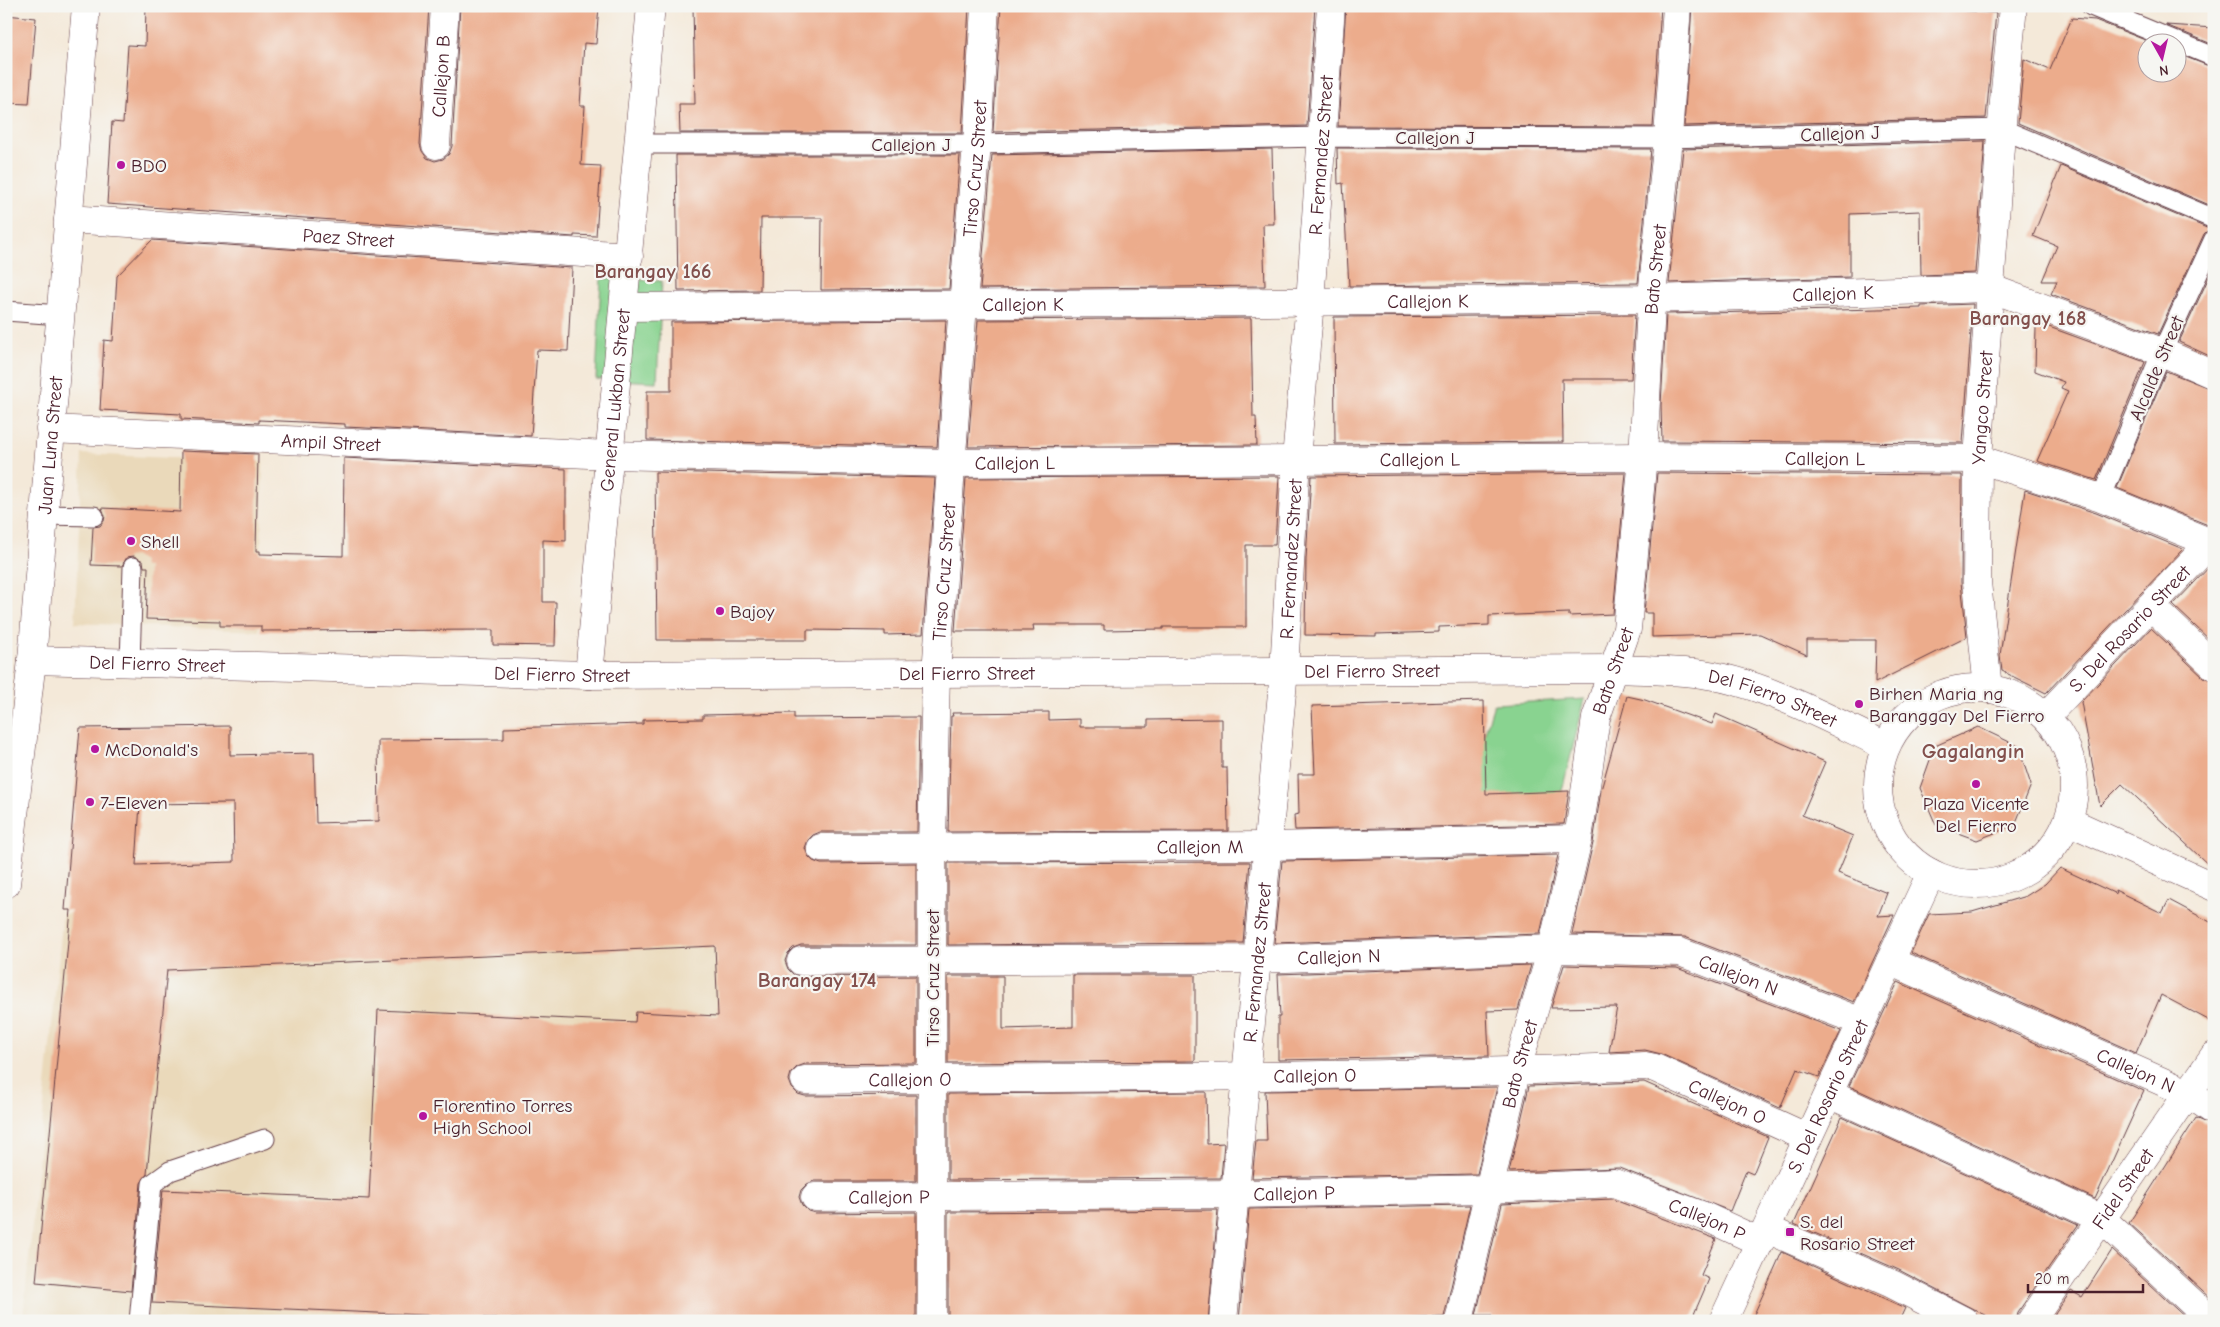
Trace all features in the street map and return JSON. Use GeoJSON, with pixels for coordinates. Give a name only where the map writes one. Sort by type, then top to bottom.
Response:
{"type":"FeatureCollection","features":[{"type":"Feature","properties":{"kind":"street","name":"Juan Luna Street"},"geometry":{"type":"LineString","coordinates":[[6,884],[13,747],[32,660],[86,6]]}},
{"type":"Feature","properties":{"kind":"street","name":"Callejon B"},"geometry":{"type":"LineString","coordinates":[[436,145],[445,6]]}},
{"type":"Feature","properties":{"kind":"street","name":"General Lukban Street"},"geometry":{"type":"LineString","coordinates":[[589,675],[651,6]]}},
{"type":"Feature","properties":{"kind":"street","name":"Tirso Cruz Street"},"geometry":{"type":"LineString","coordinates":[[932,1321],[932,847],[936,673],[962,304],[977,144],[985,6]]}},
{"type":"Feature","properties":{"kind":"street","name":"R. Fernandez Street"},"geometry":{"type":"LineString","coordinates":[[1223,1321],[1284,671],[1296,459],[1310,302],[1331,6]]}},
{"type":"Feature","properties":{"kind":"street","name":"Bato Street"},"geometry":{"type":"LineString","coordinates":[[1459,1321],[1516,1072],[1552,948],[1578,839],[1596,718],[1615,669],[1627,629],[1643,457],[1652,299],[1668,138],[1677,6]]}},
{"type":"Feature","properties":{"kind":"street","name":"Yangco Street"},"geometry":{"type":"LineString","coordinates":[[1988,689],[1977,582],[1978,459],[2013,6]]}},
{"type":"Feature","properties":{"kind":"street","name":"Paez Street"},"geometry":{"type":"LineString","coordinates":[[68,219],[629,256]]}},
{"type":"Feature","properties":{"kind":"street","name":"Callejon K"},"geometry":{"type":"LineString","coordinates":[[624,307],[1652,299],[1990,288],[2162,352],[2214,376]]}},
{"type":"Feature","properties":{"kind":"street","name":"Ampil Street"},"geometry":{"type":"LineString","coordinates":[[50,429],[610,455]]}},
{"type":"Feature","properties":{"kind":"street","name":"Callejon L"},"geometry":{"type":"LineString","coordinates":[[610,455],[952,462],[1643,457],[1978,459],[2100,498],[2213,543]]}},
{"type":"Feature","properties":{"kind":"street","name":"S. Del Rosario Street"},"geometry":{"type":"LineString","coordinates":[[2046,716],[2213,543]]}},
{"type":"Feature","properties":{"kind":"street"},"geometry":{"type":"LineString","coordinates":[[2151,606],[2214,666]]}},
{"type":"Feature","properties":{"kind":"street","name":"Del Fierro Street"},"geometry":{"type":"LineString","coordinates":[[32,660],[589,675],[1615,669],[1696,673],[1750,686],[1811,710],[1886,746]]}},
{"type":"Feature","properties":{"kind":"street"},"geometry":{"type":"LineString","coordinates":[[1988,689],[2020,698],[2046,716],[2063,739],[2073,766],[2075,794],[2068,821],[2052,849],[2026,870],[1995,882],[1962,883],[1930,873],[1902,850],[1891,835],[1883,818],[1879,800],[1878,781],[1886,746],[1904,720],[1928,700],[1957,690],[1988,689]]}},
{"type":"Feature","properties":{"kind":"street"},"geometry":{"type":"LineString","coordinates":[[2068,821],[2214,887]]}},
{"type":"Feature","properties":{"kind":"street","name":"Callejon M"},"geometry":{"type":"LineString","coordinates":[[821,848],[1268,846],[1578,839]]}},
{"type":"Feature","properties":{"kind":"street","name":"S. Del Rosario Street"},"geometry":{"type":"LineString","coordinates":[[1723,1321],[1930,873]]}},
{"type":"Feature","properties":{"kind":"street","name":"Callejon N"},"geometry":{"type":"LineString","coordinates":[[801,961],[1257,958],[1552,948],[1680,952],[1862,1022]]}},
{"type":"Feature","properties":{"kind":"street","name":"Callejon N"},"geometry":{"type":"LineString","coordinates":[[1890,962],[2188,1093],[2214,1111]]}},
{"type":"Feature","properties":{"kind":"street","name":"Fidel Street"},"geometry":{"type":"LineString","coordinates":[[2031,1321],[2214,1056]]}},
{"type":"Feature","properties":{"kind":"street","name":"Callejon O"},"geometry":{"type":"LineString","coordinates":[[805,1080],[1246,1077],[1516,1072],[1645,1066],[1655,1068],[1808,1138]]}},
{"type":"Feature","properties":{"kind":"street"},"geometry":{"type":"LineString","coordinates":[[1829,1094],[2102,1219],[2212,1321]]}},
{"type":"Feature","properties":{"kind":"street","name":"Callejon P"},"geometry":{"type":"LineString","coordinates":[[815,1197],[1235,1194],[1614,1183],[1706,1217],[1764,1235],[1892,1284],[1964,1321]]}},
{"type":"Feature","properties":{"kind":"lane"},"geometry":{"type":"LineString","coordinates":[[2091,6],[2214,56]]}},
{"type":"Feature","properties":{"kind":"lane","name":"Callejon J"},"geometry":{"type":"LineString","coordinates":[[639,144],[977,144],[1321,137],[1668,138],[2002,129],[2214,219]]}},
{"type":"Feature","properties":{"kind":"lane","name":"Alcalde Street"},"geometry":{"type":"LineString","coordinates":[[2100,498],[2162,352],[2214,239]]}},
{"type":"Feature","properties":{"kind":"lane"},"geometry":{"type":"LineString","coordinates":[[6,311],[60,315]]}},
{"type":"Feature","properties":{"kind":"lane"},"geometry":{"type":"LineString","coordinates":[[43,514],[94,516]]}},
{"type":"Feature","properties":{"kind":"lane"},"geometry":{"type":"LineString","coordinates":[[130,663],[133,567]]}},
{"type":"Feature","properties":{"kind":"lane"},"geometry":{"type":"LineString","coordinates":[[139,1321],[152,1184],[170,1171],[265,1139]]}},
{"type":"Feature","properties":{"kind":"shaded area"},"geometry":{"type":"Polygon","coordinates":[[[82,454],[263,462],[259,631],[75,623],[82,454]]]}},
{"type":"Feature","properties":{"kind":"shaded area","name":"Florentino Torres High School"},"geometry":{"type":"Polygon","coordinates":[[[784,883],[819,1321],[183,1321],[23,1318],[63,914],[784,883]]]}},
{"type":"Feature","properties":{"kind":"green space"},"geometry":{"type":"Polygon","coordinates":[[[601,278],[662,281],[657,382],[596,379],[601,278]]]}},
{"type":"Feature","properties":{"kind":"green space"},"geometry":{"type":"Polygon","coordinates":[[[1585,699],[1554,822],[1456,823],[1494,704],[1585,699]]]}},
{"type":"Feature","properties":{"kind":"building"},"geometry":{"type":"Polygon","coordinates":[[[146,6],[429,6],[420,144],[427,158],[435,161],[443,159],[449,154],[452,146],[460,6],[599,6],[596,44],[584,43],[580,106],[585,106],[581,165],[601,166],[596,236],[574,235],[574,237],[107,204],[112,122],[123,123],[128,45],[145,46],[146,6]]]}},
{"type":"Feature","properties":{"kind":"building"},"geometry":{"type":"Polygon","coordinates":[[[693,6],[969,6],[962,133],[680,133],[679,104],[695,104],[693,6]]]}},
{"type":"Feature","properties":{"kind":"building"},"geometry":{"type":"Polygon","coordinates":[[[1001,6],[1315,6],[1307,126],[993,132],[1001,6]]]}},
{"type":"Feature","properties":{"kind":"building"},"geometry":{"type":"Polygon","coordinates":[[[1346,6],[1661,6],[1653,127],[1338,126],[1346,6]]]}},
{"type":"Feature","properties":{"kind":"building"},"geometry":{"type":"Polygon","coordinates":[[[1692,6],[1907,6],[1996,13],[1986,118],[1684,126],[1692,6]]]}},
{"type":"Feature","properties":{"kind":"building"},"geometry":{"type":"Polygon","coordinates":[[[6,15],[36,18],[29,104],[6,103],[6,15]]]}},
{"type":"Feature","properties":{"kind":"building"},"geometry":{"type":"Polygon","coordinates":[[[2072,18],[2095,20],[2138,37],[2138,82],[2188,82],[2188,58],[2214,68],[2214,207],[2018,123],[2024,59],[2050,70],[2072,18]]]}},
{"type":"Feature","properties":{"kind":"building"},"geometry":{"type":"Polygon","coordinates":[[[2166,25],[2214,28],[2214,45],[2188,34],[2188,32],[2183,32],[2166,25]]]}},
{"type":"Feature","properties":{"kind":"building"},"geometry":{"type":"Polygon","coordinates":[[[1985,141],[1975,273],[1921,275],[1920,211],[1850,214],[1850,277],[1669,283],[1683,149],[1985,141]]]}},
{"type":"Feature","properties":{"kind":"building"},"geometry":{"type":"Polygon","coordinates":[[[1337,148],[1651,149],[1638,283],[1349,286],[1343,183],[1338,184],[1337,148]]]}},
{"type":"Feature","properties":{"kind":"building"},"geometry":{"type":"Polygon","coordinates":[[[1272,149],[1274,224],[1263,224],[1265,286],[980,289],[992,155],[1272,149]]]}},
{"type":"Feature","properties":{"kind":"building"},"geometry":{"type":"Polygon","coordinates":[[[676,155],[960,155],[949,289],[821,290],[822,218],[761,218],[760,290],[678,291],[676,155]]]}},
{"type":"Feature","properties":{"kind":"building"},"geometry":{"type":"Polygon","coordinates":[[[2061,166],[2209,229],[2204,234],[2158,334],[2051,294],[2057,281],[2042,281],[2057,246],[2033,236],[2061,166]]]}},
{"type":"Feature","properties":{"kind":"building"},"geometry":{"type":"Polygon","coordinates":[[[152,240],[572,268],[568,351],[537,350],[531,436],[345,427],[345,424],[259,420],[259,423],[181,419],[181,414],[100,410],[104,340],[113,341],[117,276],[152,240]]]}},
{"type":"Feature","properties":{"kind":"building"},"geometry":{"type":"Polygon","coordinates":[[[2214,266],[2214,358],[2179,342],[2214,266]]]}},
{"type":"Feature","properties":{"kind":"building"},"geometry":{"type":"Polygon","coordinates":[[[1973,304],[1963,443],[1662,441],[1661,405],[1666,314],[1921,308],[1921,306],[1973,304]]]}},
{"type":"Feature","properties":{"kind":"building"},"geometry":{"type":"Polygon","coordinates":[[[1635,315],[1631,379],[1562,379],[1563,442],[1335,444],[1334,317],[1635,315]]]}},
{"type":"Feature","properties":{"kind":"building"},"geometry":{"type":"Polygon","coordinates":[[[1251,318],[1253,417],[1256,417],[1257,445],[968,447],[978,320],[1251,318]]]}},
{"type":"Feature","properties":{"kind":"building"},"geometry":{"type":"Polygon","coordinates":[[[946,320],[937,447],[647,440],[647,391],[671,391],[671,322],[946,320]]]}},
{"type":"Feature","properties":{"kind":"building"},"geometry":{"type":"Polygon","coordinates":[[[2038,323],[2145,362],[2096,480],[2037,461],[2068,391],[2061,388],[2064,382],[2035,371],[2036,327],[2038,323]]]}},
{"type":"Feature","properties":{"kind":"building"},"geometry":{"type":"Polygon","coordinates":[[[2166,371],[2214,390],[2214,524],[2208,525],[2117,488],[2166,371]]]}},
{"type":"Feature","properties":{"kind":"building"},"geometry":{"type":"Polygon","coordinates":[[[181,451],[258,454],[256,551],[260,551],[260,554],[343,556],[344,458],[566,469],[566,541],[543,540],[543,602],[556,602],[555,646],[493,645],[493,630],[261,631],[261,626],[220,626],[220,621],[146,619],[148,567],[144,567],[143,561],[134,556],[127,557],[122,566],[91,565],[93,527],[100,526],[104,521],[105,516],[102,508],[180,512],[181,451]]]}},
{"type":"Feature","properties":{"kind":"building"},"geometry":{"type":"Polygon","coordinates":[[[655,472],[935,478],[923,634],[885,635],[885,631],[807,630],[807,640],[657,640],[655,472]]]}},
{"type":"Feature","properties":{"kind":"building"},"geometry":{"type":"Polygon","coordinates":[[[1626,473],[1613,614],[1569,616],[1569,613],[1489,616],[1489,625],[1439,627],[1439,632],[1376,634],[1376,636],[1305,635],[1306,559],[1311,476],[1626,473]]]}},
{"type":"Feature","properties":{"kind":"building"},"geometry":{"type":"Polygon","coordinates":[[[1657,473],[1962,475],[1961,582],[1967,637],[1875,683],[1876,640],[1807,640],[1807,655],[1760,634],[1652,637],[1652,613],[1644,613],[1657,473]]]}},
{"type":"Feature","properties":{"kind":"building"},"geometry":{"type":"Polygon","coordinates":[[[1279,476],[1275,545],[1246,545],[1246,627],[1163,627],[1163,629],[1104,630],[1104,625],[1033,625],[1034,631],[955,631],[966,478],[1279,476]]]}},
{"type":"Feature","properties":{"kind":"building"},"geometry":{"type":"Polygon","coordinates":[[[2025,490],[2096,513],[2183,549],[2046,693],[2002,671],[2000,655],[2025,490]]]}},
{"type":"Feature","properties":{"kind":"building"},"geometry":{"type":"Polygon","coordinates":[[[2214,562],[2214,644],[2173,605],[2214,562]]]}},
{"type":"Feature","properties":{"kind":"building"},"geometry":{"type":"Polygon","coordinates":[[[2151,628],[2203,677],[2214,681],[2214,870],[2122,784],[2100,806],[2081,702],[2151,628]]]}},
{"type":"Feature","properties":{"kind":"building"},"geometry":{"type":"Polygon","coordinates":[[[1627,696],[1645,700],[1712,724],[1716,714],[1825,762],[1802,815],[1853,836],[1838,873],[1887,893],[1878,916],[1894,915],[1854,1002],[1685,937],[1572,934],[1593,843],[1601,790],[1627,696]]]}},
{"type":"Feature","properties":{"kind":"building"},"geometry":{"type":"Polygon","coordinates":[[[1484,701],[1486,794],[1569,791],[1564,824],[1295,830],[1294,815],[1299,814],[1298,774],[1315,774],[1312,706],[1484,701]]]}},
{"type":"Feature","properties":{"kind":"building"},"geometry":{"type":"Polygon","coordinates":[[[1049,712],[1049,720],[1080,719],[1080,727],[1148,727],[1148,720],[1222,719],[1222,768],[1227,768],[1228,831],[948,832],[952,713],[1049,712]]]}},
{"type":"Feature","properties":{"kind":"building"},"geometry":{"type":"Polygon","coordinates":[[[794,713],[794,718],[919,717],[917,832],[820,832],[808,840],[805,848],[808,856],[813,861],[821,864],[916,863],[916,945],[801,945],[793,948],[788,953],[785,961],[788,969],[794,975],[801,977],[916,976],[916,1063],[805,1064],[797,1067],[791,1073],[789,1080],[792,1088],[798,1094],[805,1096],[916,1095],[916,1181],[814,1181],[807,1184],[801,1190],[799,1197],[802,1205],[808,1211],[815,1213],[916,1212],[916,1321],[557,1321],[152,1303],[163,1190],[369,1199],[378,1010],[635,1022],[636,1012],[718,1016],[715,946],[167,970],[147,1174],[141,1183],[131,1291],[36,1282],[71,910],[65,910],[80,728],[230,726],[230,755],[314,753],[316,823],[379,821],[378,740],[504,739],[504,728],[643,724],[643,720],[703,719],[703,715],[794,713]],[[233,803],[140,804],[136,865],[234,862],[233,803]]]}},
{"type":"Feature","properties":{"kind":"building","name":"Plaza Vicente Del Fierro"},"geometry":{"type":"Polygon","coordinates":[[[1978,727],[2018,746],[2031,785],[2015,825],[1977,840],[1936,825],[1920,788],[1935,746],[1978,727]]]}},
{"type":"Feature","properties":{"kind":"building"},"geometry":{"type":"Polygon","coordinates":[[[1558,855],[1540,934],[1274,943],[1282,861],[1558,855]]]}},
{"type":"Feature","properties":{"kind":"building"},"geometry":{"type":"Polygon","coordinates":[[[1250,862],[1243,943],[948,945],[948,863],[1250,862]]]}},
{"type":"Feature","properties":{"kind":"building"},"geometry":{"type":"Polygon","coordinates":[[[2060,868],[2116,894],[2115,890],[2162,913],[2169,900],[2214,924],[2214,1023],[2161,995],[2136,1053],[1911,953],[1929,914],[1972,912],[2026,896],[2045,884],[2060,868]]]}},
{"type":"Feature","properties":{"kind":"building"},"geometry":{"type":"Polygon","coordinates":[[[1531,965],[1518,1010],[1487,1011],[1489,1056],[1278,1060],[1278,1017],[1280,1017],[1278,974],[1531,965]]]}},
{"type":"Feature","properties":{"kind":"building"},"geometry":{"type":"Polygon","coordinates":[[[1564,965],[1677,968],[1841,1031],[1819,1077],[1797,1069],[1780,1108],[1661,1054],[1645,1050],[1609,1052],[1617,1007],[1551,1008],[1564,965]]]}},
{"type":"Feature","properties":{"kind":"building"},"geometry":{"type":"Polygon","coordinates":[[[1073,975],[1195,975],[1195,1061],[948,1063],[948,976],[1003,976],[1003,1029],[1073,1027],[1073,975]]]}},
{"type":"Feature","properties":{"kind":"building"},"geometry":{"type":"Polygon","coordinates":[[[1898,982],[2144,1091],[2095,1199],[1849,1086],[1898,982]]]}},
{"type":"Feature","properties":{"kind":"building"},"geometry":{"type":"Polygon","coordinates":[[[1644,1082],[1768,1137],[1753,1174],[1746,1171],[1730,1211],[1619,1168],[1509,1172],[1529,1086],[1644,1082]]]}},
{"type":"Feature","properties":{"kind":"building"},"geometry":{"type":"Polygon","coordinates":[[[1497,1087],[1477,1174],[1252,1178],[1256,1141],[1267,1141],[1265,1091],[1497,1087]]]}},
{"type":"Feature","properties":{"kind":"building"},"geometry":{"type":"Polygon","coordinates":[[[1206,1092],[1207,1144],[1224,1143],[1221,1178],[948,1180],[948,1094],[1206,1092]]]}},
{"type":"Feature","properties":{"kind":"building"},"geometry":{"type":"Polygon","coordinates":[[[1842,1117],[2078,1225],[2018,1312],[2016,1321],[1996,1321],[1899,1270],[1794,1224],[1842,1117]]]}},
{"type":"Feature","properties":{"kind":"building"},"geometry":{"type":"Polygon","coordinates":[[[2196,1118],[2214,1126],[2214,1301],[2129,1223],[2196,1118]]]}},
{"type":"Feature","properties":{"kind":"building"},"geometry":{"type":"Polygon","coordinates":[[[1612,1199],[1716,1239],[1701,1275],[1709,1279],[1691,1321],[1492,1321],[1492,1315],[1476,1315],[1502,1204],[1612,1199]]]}},
{"type":"Feature","properties":{"kind":"building"},"geometry":{"type":"Polygon","coordinates":[[[1470,1205],[1444,1317],[1357,1321],[1239,1321],[1249,1209],[1470,1205]]]}},
{"type":"Feature","properties":{"kind":"building"},"geometry":{"type":"Polygon","coordinates":[[[1218,1210],[1208,1321],[948,1321],[948,1212],[1218,1210]]]}},
{"type":"Feature","properties":{"kind":"building"},"geometry":{"type":"Polygon","coordinates":[[[2112,1250],[2189,1321],[2050,1321],[2071,1291],[2082,1297],[2112,1250]]]}},
{"type":"Feature","properties":{"kind":"building"},"geometry":{"type":"Polygon","coordinates":[[[1782,1252],[1905,1308],[1899,1321],[1751,1321],[1782,1252]]]}},
{"type":"Feature","properties":{"kind":"place","name":"BDO"},"geometry":{"type":"Point","coordinates":[121,165]}},
{"type":"Feature","properties":{"kind":"place","name":"Shell"},"geometry":{"type":"Point","coordinates":[131,541]}},
{"type":"Feature","properties":{"kind":"place","name":"Bajoy"},"geometry":{"type":"Point","coordinates":[720,611]}},
{"type":"Feature","properties":{"kind":"place","name":"Birhen Maria ng Baranggay Del Fierro"},"geometry":{"type":"Point","coordinates":[1859,704]}},
{"type":"Feature","properties":{"kind":"place","name":"McDonald's"},"geometry":{"type":"Point","coordinates":[95,749]}},
{"type":"Feature","properties":{"kind":"place","name":"Plaza Vicente Del Fierro"},"geometry":{"type":"Point","coordinates":[1976,784]}},
{"type":"Feature","properties":{"kind":"place","name":"7-Eleven"},"geometry":{"type":"Point","coordinates":[90,802]}},
{"type":"Feature","properties":{"kind":"place","name":"Florentino Torres High School"},"geometry":{"type":"Point","coordinates":[423,1116]}},
{"type":"Feature","properties":{"kind":"place","name":"S. del Rosario Street"},"geometry":{"type":"Point","coordinates":[1790,1232]}},
{"type":"Feature","properties":{"kind":"district","name":"Barangay 166"},"geometry":{"type":"Point","coordinates":[653,271]}},
{"type":"Feature","properties":{"kind":"district","name":"Barangay 168"},"geometry":{"type":"Point","coordinates":[2028,318]}},
{"type":"Feature","properties":{"kind":"district","name":"Gagalangin"},"geometry":{"type":"Point","coordinates":[1973,751]}},
{"type":"Feature","properties":{"kind":"district","name":"Barangay 174"},"geometry":{"type":"Point","coordinates":[817,980]}}]}
